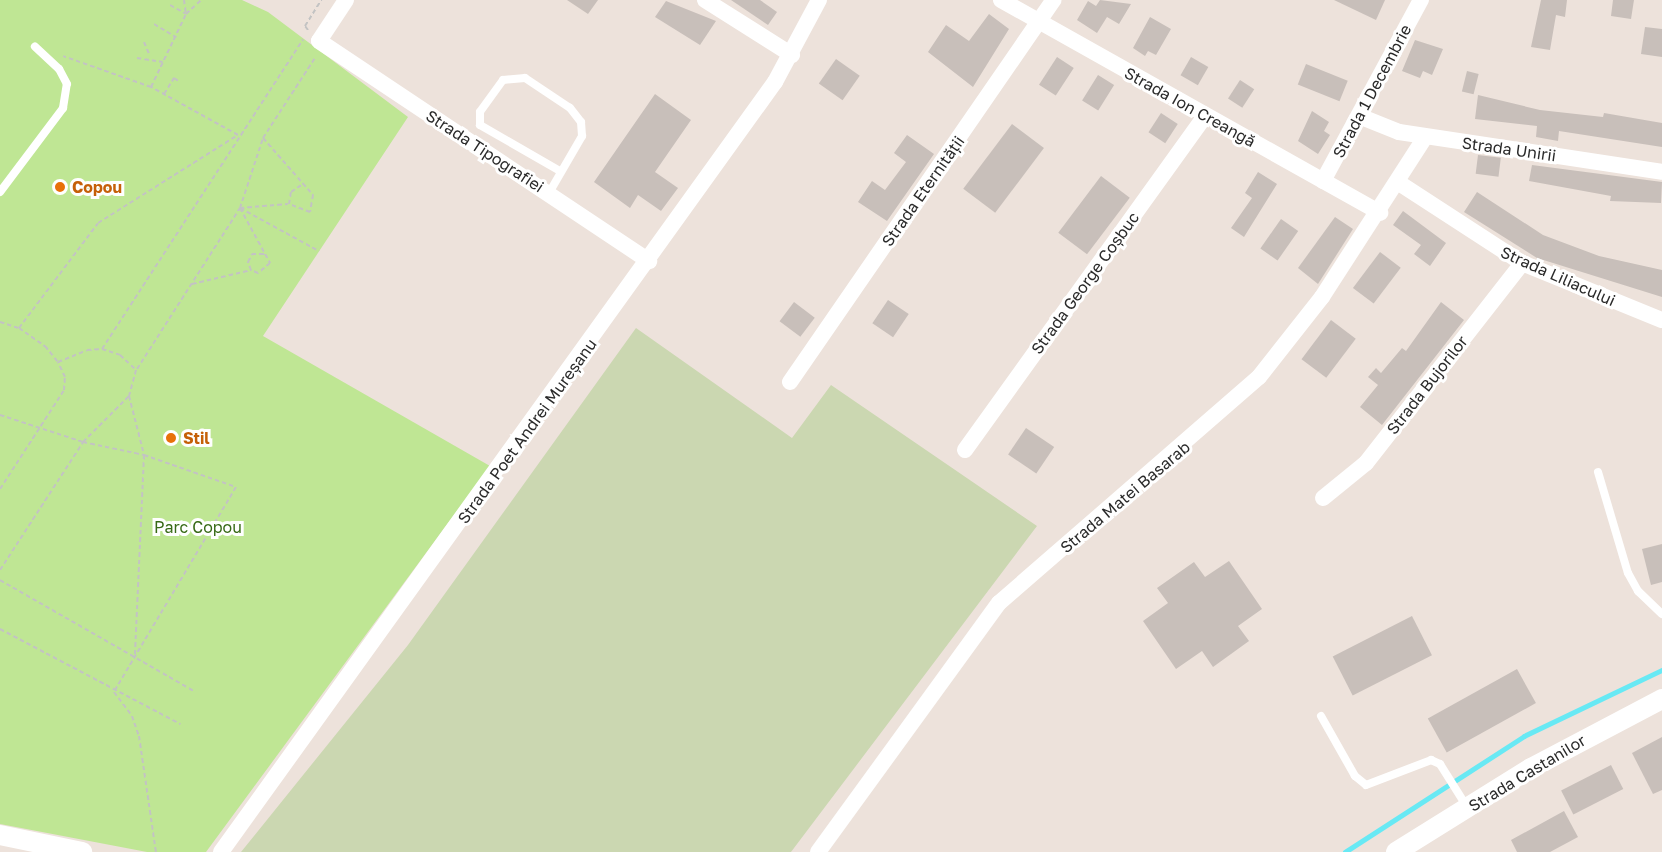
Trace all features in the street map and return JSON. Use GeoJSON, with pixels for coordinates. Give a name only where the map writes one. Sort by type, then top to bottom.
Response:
{"type":"FeatureCollection","features":[{"type":"Feature","properties":{"kind":"street"},"geometry":{"type":"LineString","coordinates":[[320,41],[346,0]]}},
{"type":"Feature","properties":{"kind":"street"},"geometry":{"type":"LineString","coordinates":[[705,0],[792,55]]}},
{"type":"Feature","properties":{"kind":"street","name":"Strada Poet Andrei Mureșanu"},"geometry":{"type":"LineString","coordinates":[[221,852],[649,261],[792,55],[819,0]]}},
{"type":"Feature","properties":{"kind":"street","name":"Strada Ion Creangă"},"geometry":{"type":"LineString","coordinates":[[1000,0],[1380,213]]}},
{"type":"Feature","properties":{"kind":"street","name":"Strada Eternității"},"geometry":{"type":"LineString","coordinates":[[790,382],[1054,0]]}},
{"type":"Feature","properties":{"kind":"street","name":"Strada 1 Decembrie"},"geometry":{"type":"LineString","coordinates":[[1323,181],[1420,0]]}},
{"type":"Feature","properties":{"kind":"street","name":"Strada Tipografiei"},"geometry":{"type":"LineString","coordinates":[[320,41],[649,261]]}},
{"type":"Feature","properties":{"kind":"street","name":"Strada George Coșbuc"},"geometry":{"type":"LineString","coordinates":[[965,450],[1205,116]]}},
{"type":"Feature","properties":{"kind":"street","name":"Strada Unirii"},"geometry":{"type":"LineString","coordinates":[[1359,116],[1425,137],[1662,172]]}},
{"type":"Feature","properties":{"kind":"street","name":"Strada Matei Basarab"},"geometry":{"type":"LineString","coordinates":[[818,852],[999,603],[1242,396],[1322,297],[1380,213],[1425,137]]}},
{"type":"Feature","properties":{"kind":"street","name":"Strada Liliacului"},"geometry":{"type":"LineString","coordinates":[[1399,183],[1522,263],[1662,320]]}},
{"type":"Feature","properties":{"kind":"street","name":"Strada Bujorilor"},"geometry":{"type":"LineString","coordinates":[[1323,498],[1366,463],[1522,263]]}},
{"type":"Feature","properties":{"kind":"street","name":"Strada Castanilor"},"geometry":{"type":"LineString","coordinates":[[1408,849],[1575,743],[1662,699]]}},
{"type":"Feature","properties":{"kind":"street"},"geometry":{"type":"LineString","coordinates":[[0,835],[82,852]]}},
{"type":"Feature","properties":{"kind":"lane"},"geometry":{"type":"LineString","coordinates":[[0,192],[63,108],[67,84],[59,69],[35,47]]}},
{"type":"Feature","properties":{"kind":"lane"},"geometry":{"type":"LineString","coordinates":[[549,193],[582,136],[581,122],[570,108],[525,78],[503,80],[480,112],[480,124],[560,171]]}},
{"type":"Feature","properties":{"kind":"lane"},"geometry":{"type":"LineString","coordinates":[[1598,472],[1628,573],[1638,591],[1662,614]]}},
{"type":"Feature","properties":{"kind":"lane"},"geometry":{"type":"LineString","coordinates":[[1321,716],[1355,776],[1366,785],[1431,760],[1440,764],[1468,809]]}},
{"type":"Feature","properties":{"kind":"path"},"geometry":{"type":"LineString","coordinates":[[184,0],[186,14]]}},
{"type":"Feature","properties":{"kind":"path"},"geometry":{"type":"LineString","coordinates":[[152,87],[186,14],[201,0]]}},
{"type":"Feature","properties":{"kind":"path"},"geometry":{"type":"LineString","coordinates":[[102,349],[238,135],[308,31],[305,26],[321,0]]}},
{"type":"Feature","properties":{"kind":"path"},"geometry":{"type":"LineString","coordinates":[[170,5],[186,14]]}},
{"type":"Feature","properties":{"kind":"path"},"geometry":{"type":"LineString","coordinates":[[154,24],[176,37]]}},
{"type":"Feature","properties":{"kind":"path"},"geometry":{"type":"LineString","coordinates":[[135,658],[144,455],[129,396],[136,370],[240,208],[263,138],[319,52],[320,41]]}},
{"type":"Feature","properties":{"kind":"path"},"geometry":{"type":"LineString","coordinates":[[144,42],[150,56]]}},
{"type":"Feature","properties":{"kind":"path"},"geometry":{"type":"LineString","coordinates":[[35,47],[152,87],[238,135]]}},
{"type":"Feature","properties":{"kind":"path"},"geometry":{"type":"LineString","coordinates":[[137,58],[150,56],[163,62]]}},
{"type":"Feature","properties":{"kind":"path"},"geometry":{"type":"LineString","coordinates":[[165,94],[174,78],[180,81]]}},
{"type":"Feature","properties":{"kind":"path"},"geometry":{"type":"LineString","coordinates":[[19,328],[98,223],[238,135]]}},
{"type":"Feature","properties":{"kind":"path"},"geometry":{"type":"LineString","coordinates":[[240,208],[289,204],[310,212],[313,195],[263,138]]}},
{"type":"Feature","properties":{"kind":"path"},"geometry":{"type":"LineString","coordinates":[[289,204],[291,192],[303,184]]}},
{"type":"Feature","properties":{"kind":"path"},"geometry":{"type":"LineString","coordinates":[[240,208],[319,251]]}},
{"type":"Feature","properties":{"kind":"path"},"geometry":{"type":"LineString","coordinates":[[191,285],[250,270],[265,270],[270,263],[240,208]]}},
{"type":"Feature","properties":{"kind":"path"},"geometry":{"type":"LineString","coordinates":[[250,270],[248,262],[252,254],[264,254]]}},
{"type":"Feature","properties":{"kind":"path"},"geometry":{"type":"LineString","coordinates":[[0,322],[19,328],[58,362],[65,377],[64,390],[0,489]]}},
{"type":"Feature","properties":{"kind":"path"},"geometry":{"type":"LineString","coordinates":[[58,362],[87,350],[102,349],[120,355],[136,370]]}},
{"type":"Feature","properties":{"kind":"path"},"geometry":{"type":"LineString","coordinates":[[0,570],[83,442],[129,396]]}},
{"type":"Feature","properties":{"kind":"path"},"geometry":{"type":"LineString","coordinates":[[0,415],[83,442],[144,455],[236,487],[114,692]]}},
{"type":"Feature","properties":{"kind":"path"},"geometry":{"type":"LineString","coordinates":[[0,580],[194,691]]}},
{"type":"Feature","properties":{"kind":"path"},"geometry":{"type":"LineString","coordinates":[[0,629],[114,692],[180,724]]}},
{"type":"Feature","properties":{"kind":"path"},"geometry":{"type":"LineString","coordinates":[[114,692],[132,716],[139,736],[156,852]]}},
{"type":"Feature","properties":{"kind":"green space","name":"Parc Copou"},"geometry":{"type":"Polygon","coordinates":[[[0,0],[242,0],[268,12],[408,117],[263,336],[490,466],[206,852],[147,852],[0,824],[0,0]]]}},
{"type":"Feature","properties":{"kind":"green space"},"geometry":{"type":"Polygon","coordinates":[[[636,328],[792,438],[831,385],[1037,526],[791,852],[241,852],[408,645],[636,328]]]}},
{"type":"Feature","properties":{"kind":"building"},"geometry":{"type":"Polygon","coordinates":[[[567,0],[598,0],[588,14],[567,0]]]}},
{"type":"Feature","properties":{"kind":"building"},"geometry":{"type":"Polygon","coordinates":[[[731,0],[760,0],[777,12],[768,25],[731,0]]]}},
{"type":"Feature","properties":{"kind":"building"},"geometry":{"type":"Polygon","coordinates":[[[1100,0],[1131,4],[1119,24],[1107,17],[1097,33],[1077,20],[1088,1],[1096,6],[1100,0]]]}},
{"type":"Feature","properties":{"kind":"building"},"geometry":{"type":"Polygon","coordinates":[[[1334,0],[1385,0],[1376,20],[1334,0]]]}},
{"type":"Feature","properties":{"kind":"building"},"geometry":{"type":"Polygon","coordinates":[[[1541,0],[1567,0],[1565,17],[1556,15],[1550,50],[1531,47],[1541,0]]]}},
{"type":"Feature","properties":{"kind":"building"},"geometry":{"type":"Polygon","coordinates":[[[1613,0],[1634,0],[1631,19],[1611,16],[1613,0]]]}},
{"type":"Feature","properties":{"kind":"building"},"geometry":{"type":"Polygon","coordinates":[[[666,1],[716,21],[700,45],[655,17],[666,1]]]}},
{"type":"Feature","properties":{"kind":"building"},"geometry":{"type":"Polygon","coordinates":[[[989,14],[1009,29],[973,87],[928,52],[946,25],[969,41],[989,14]]]}},
{"type":"Feature","properties":{"kind":"building"},"geometry":{"type":"Polygon","coordinates":[[[1150,17],[1171,29],[1156,55],[1148,51],[1145,56],[1133,48],[1150,17]]]}},
{"type":"Feature","properties":{"kind":"building"},"geometry":{"type":"Polygon","coordinates":[[[1645,27],[1662,29],[1662,57],[1641,54],[1645,27]]]}},
{"type":"Feature","properties":{"kind":"building"},"geometry":{"type":"Polygon","coordinates":[[[1415,40],[1443,49],[1432,75],[1423,71],[1420,78],[1402,71],[1415,40]]]}},
{"type":"Feature","properties":{"kind":"building"},"geometry":{"type":"Polygon","coordinates":[[[1057,57],[1074,68],[1056,96],[1039,85],[1057,57]]]}},
{"type":"Feature","properties":{"kind":"building"},"geometry":{"type":"Polygon","coordinates":[[[1191,57],[1208,67],[1198,85],[1180,75],[1191,57]]]}},
{"type":"Feature","properties":{"kind":"building"},"geometry":{"type":"Polygon","coordinates":[[[836,59],[860,76],[843,100],[819,84],[836,59]]]}},
{"type":"Feature","properties":{"kind":"building"},"geometry":{"type":"Polygon","coordinates":[[[1306,64],[1348,81],[1339,101],[1298,84],[1306,64]]]}},
{"type":"Feature","properties":{"kind":"building"},"geometry":{"type":"Polygon","coordinates":[[[1467,71],[1479,74],[1474,94],[1462,91],[1467,71]]]}},
{"type":"Feature","properties":{"kind":"building"},"geometry":{"type":"Polygon","coordinates":[[[1098,75],[1114,85],[1098,111],[1082,100],[1098,75]]]}},
{"type":"Feature","properties":{"kind":"building"},"geometry":{"type":"Polygon","coordinates":[[[1240,80],[1254,89],[1242,108],[1228,98],[1240,80]]]}},
{"type":"Feature","properties":{"kind":"building"},"geometry":{"type":"Polygon","coordinates":[[[655,94],[691,120],[655,172],[678,188],[661,211],[638,195],[630,208],[594,182],[655,94]]]}},
{"type":"Feature","properties":{"kind":"building"},"geometry":{"type":"Polygon","coordinates":[[[1478,95],[1540,110],[1603,117],[1604,113],[1662,123],[1662,147],[1559,131],[1558,141],[1536,137],[1537,126],[1475,119],[1478,95]]]}},
{"type":"Feature","properties":{"kind":"building"},"geometry":{"type":"Polygon","coordinates":[[[1312,111],[1329,122],[1324,131],[1330,135],[1318,154],[1298,141],[1312,111]]]}},
{"type":"Feature","properties":{"kind":"building"},"geometry":{"type":"Polygon","coordinates":[[[1161,113],[1178,124],[1165,143],[1148,132],[1161,113]]]}},
{"type":"Feature","properties":{"kind":"building"},"geometry":{"type":"Polygon","coordinates":[[[1012,124],[1044,148],[995,213],[963,189],[1012,124]]]}},
{"type":"Feature","properties":{"kind":"building"},"geometry":{"type":"Polygon","coordinates":[[[907,135],[934,154],[887,221],[858,202],[872,181],[885,190],[906,162],[894,153],[907,135]]]}},
{"type":"Feature","properties":{"kind":"building"},"geometry":{"type":"Polygon","coordinates":[[[1478,155],[1501,158],[1499,177],[1476,174],[1478,155]]]}},
{"type":"Feature","properties":{"kind":"building"},"geometry":{"type":"Polygon","coordinates":[[[1532,165],[1662,182],[1661,203],[1610,201],[1611,196],[1529,181],[1532,165]]]}},
{"type":"Feature","properties":{"kind":"building"},"geometry":{"type":"Polygon","coordinates":[[[1258,172],[1277,184],[1244,237],[1231,228],[1252,198],[1245,193],[1258,172]]]}},
{"type":"Feature","properties":{"kind":"building"},"geometry":{"type":"Polygon","coordinates":[[[1101,176],[1130,198],[1087,254],[1058,233],[1101,176]]]}},
{"type":"Feature","properties":{"kind":"building"},"geometry":{"type":"Polygon","coordinates":[[[1477,192],[1543,235],[1599,256],[1662,270],[1662,297],[1537,258],[1464,212],[1477,192]]]}},
{"type":"Feature","properties":{"kind":"building"},"geometry":{"type":"Polygon","coordinates":[[[1403,211],[1446,243],[1430,266],[1414,254],[1421,245],[1393,225],[1403,211]]]}},
{"type":"Feature","properties":{"kind":"building"},"geometry":{"type":"Polygon","coordinates":[[[1335,217],[1353,229],[1318,284],[1298,268],[1335,217]]]}},
{"type":"Feature","properties":{"kind":"building"},"geometry":{"type":"Polygon","coordinates":[[[1281,219],[1298,231],[1278,261],[1260,248],[1281,219]]]}},
{"type":"Feature","properties":{"kind":"building"},"geometry":{"type":"Polygon","coordinates":[[[1380,252],[1401,268],[1374,304],[1353,288],[1380,252]]]}},
{"type":"Feature","properties":{"kind":"building"},"geometry":{"type":"Polygon","coordinates":[[[888,300],[909,314],[893,337],[872,323],[888,300]]]}},
{"type":"Feature","properties":{"kind":"building"},"geometry":{"type":"Polygon","coordinates":[[[794,302],[815,318],[800,337],[780,321],[794,302]]]}},
{"type":"Feature","properties":{"kind":"building"},"geometry":{"type":"Polygon","coordinates":[[[1441,302],[1464,320],[1382,425],[1360,407],[1378,385],[1368,377],[1376,368],[1381,373],[1402,348],[1406,351],[1441,302]]]}},
{"type":"Feature","properties":{"kind":"building"},"geometry":{"type":"Polygon","coordinates":[[[1331,320],[1356,339],[1326,378],[1302,359],[1331,320]]]}},
{"type":"Feature","properties":{"kind":"building"},"geometry":{"type":"Polygon","coordinates":[[[1026,428],[1054,447],[1036,474],[1008,455],[1026,428]]]}},
{"type":"Feature","properties":{"kind":"building"},"geometry":{"type":"Polygon","coordinates":[[[1662,544],[1662,582],[1651,585],[1642,549],[1662,544]]]}},
{"type":"Feature","properties":{"kind":"building"},"geometry":{"type":"Polygon","coordinates":[[[1229,561],[1262,609],[1238,626],[1249,641],[1213,667],[1202,651],[1176,669],[1143,621],[1168,603],[1157,588],[1194,562],[1205,577],[1229,561]]]}},
{"type":"Feature","properties":{"kind":"building"},"geometry":{"type":"Polygon","coordinates":[[[1412,616],[1432,655],[1353,696],[1333,656],[1412,616]]]}},
{"type":"Feature","properties":{"kind":"building"},"geometry":{"type":"Polygon","coordinates":[[[1517,669],[1536,703],[1447,753],[1428,718],[1517,669]]]}},
{"type":"Feature","properties":{"kind":"building"},"geometry":{"type":"Polygon","coordinates":[[[1662,737],[1662,790],[1653,794],[1632,753],[1662,737]]]}},
{"type":"Feature","properties":{"kind":"building"},"geometry":{"type":"Polygon","coordinates":[[[1611,765],[1623,789],[1573,814],[1561,790],[1611,765]]]}},
{"type":"Feature","properties":{"kind":"building"},"geometry":{"type":"Polygon","coordinates":[[[1564,811],[1578,837],[1550,852],[1517,852],[1511,840],[1564,811]]]}},
{"type":"Feature","properties":{"kind":"waterway"},"geometry":{"type":"LineString","coordinates":[[1345,852],[1524,736],[1662,670]]}},
{"type":"Feature","properties":{"kind":"place","name":"Copou"},"geometry":{"type":"Point","coordinates":[60,187]}},
{"type":"Feature","properties":{"kind":"place","name":"Stil"},"geometry":{"type":"Point","coordinates":[171,438]}}]}
